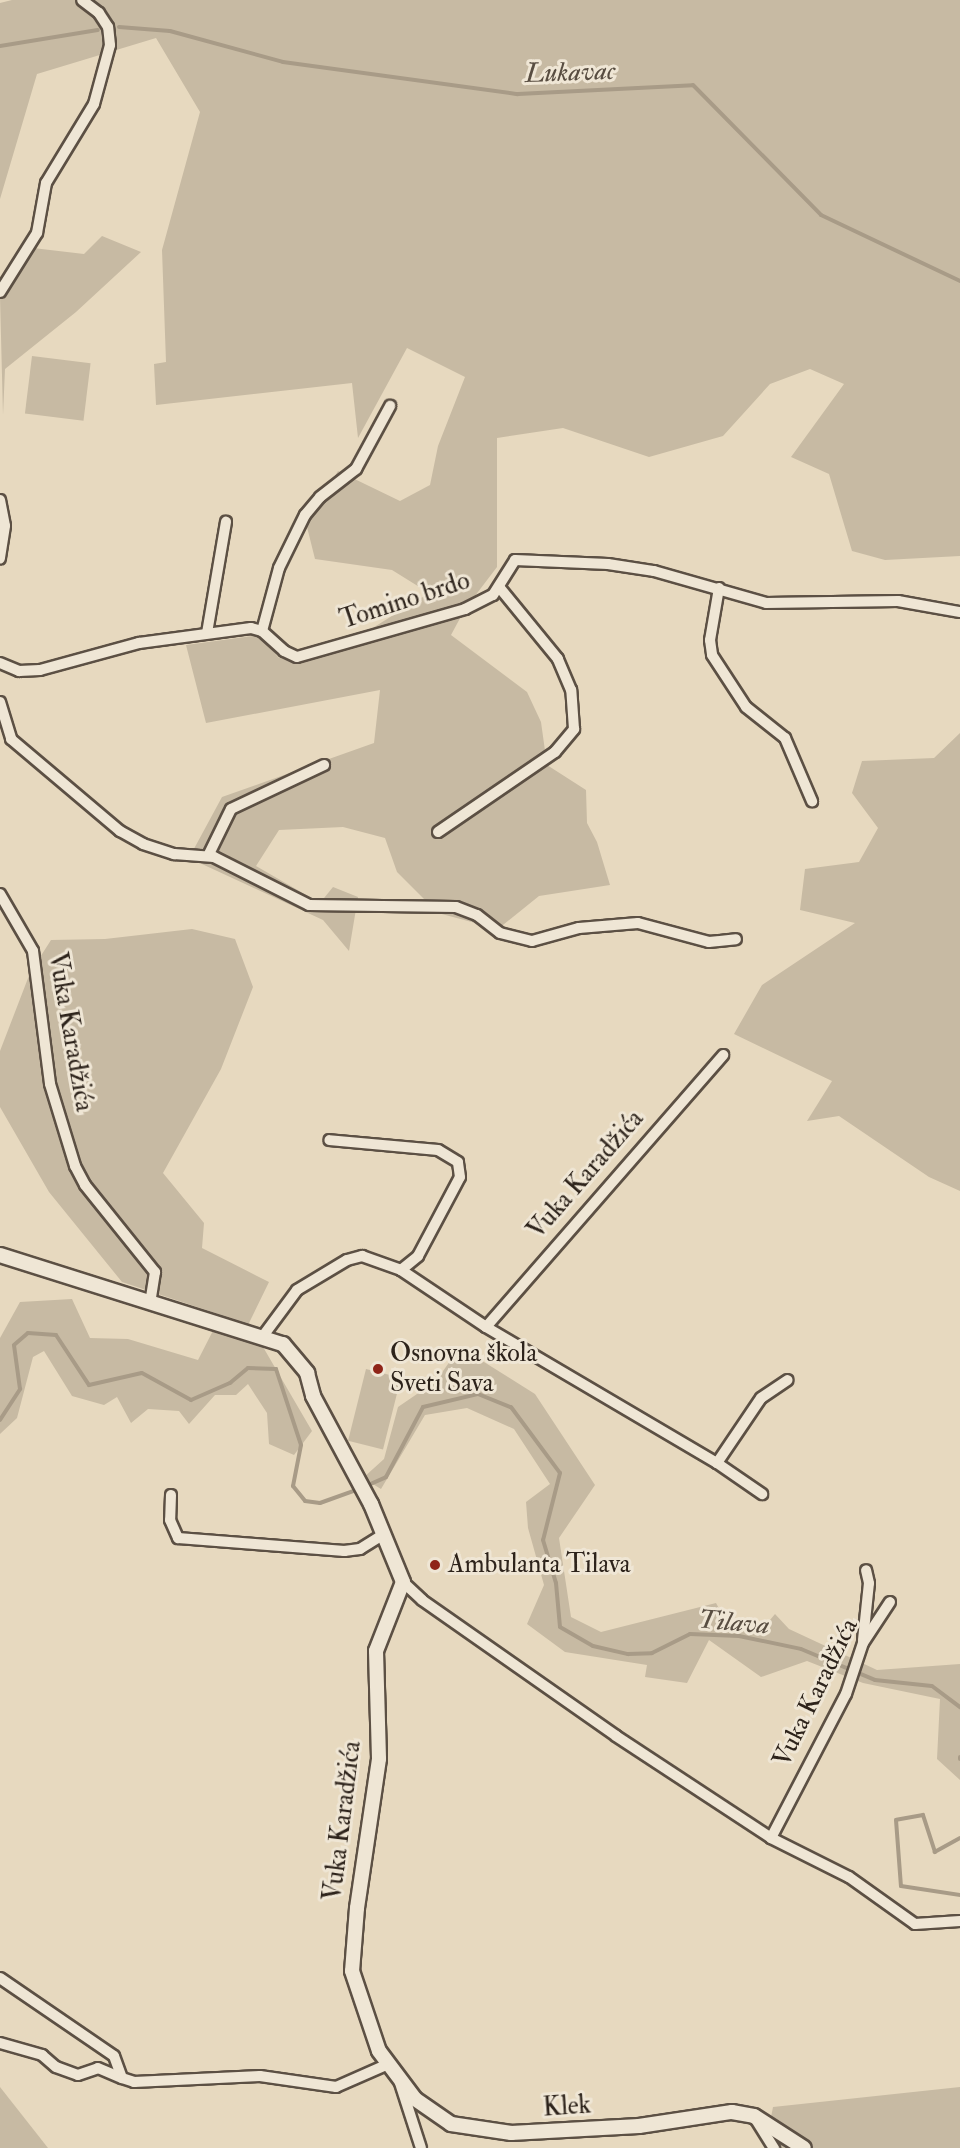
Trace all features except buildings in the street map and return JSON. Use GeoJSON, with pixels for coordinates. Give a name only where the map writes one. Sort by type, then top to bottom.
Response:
{"type":"FeatureCollection","features":[{"type":"Feature","properties":{"kind":"street"},"geometry":{"type":"LineString","coordinates":[[0,292],[37,233],[46,183],[94,104],[110,45],[104,20],[82,0]]}},
{"type":"Feature","properties":{"kind":"street"},"geometry":{"type":"LineString","coordinates":[[0,663],[19,671],[39,670],[139,643],[207,633],[262,631],[279,568],[305,515],[320,497],[356,469],[390,406]]}},
{"type":"Feature","properties":{"kind":"street"},"geometry":{"type":"LineString","coordinates":[[0,500],[5,526],[0,559]]}},
{"type":"Feature","properties":{"kind":"street"},"geometry":{"type":"LineString","coordinates":[[207,633],[226,522]]}},
{"type":"Feature","properties":{"kind":"street","name":"Tomino brdo"},"geometry":{"type":"LineString","coordinates":[[262,631],[284,651],[297,657],[465,609],[492,595],[515,560],[608,564],[719,588],[766,603],[898,601],[960,612]]}},
{"type":"Feature","properties":{"kind":"street"},"geometry":{"type":"LineString","coordinates":[[438,832],[564,745],[574,729],[571,690],[558,659],[499,587]]}},
{"type":"Feature","properties":{"kind":"street"},"geometry":{"type":"LineString","coordinates":[[719,588],[710,640],[712,655],[746,707],[785,738],[812,801]]}},
{"type":"Feature","properties":{"kind":"street"},"geometry":{"type":"LineString","coordinates":[[0,702],[11,739],[120,831],[143,844],[174,854],[208,856],[309,905],[456,907],[477,915],[500,933],[532,941],[579,928],[638,923],[709,942],[736,939]]}},
{"type":"Feature","properties":{"kind":"street"},"geometry":{"type":"LineString","coordinates":[[208,856],[231,809],[324,765]]}},
{"type":"Feature","properties":{"kind":"street","name":"Vuka Karadžića"},"geometry":{"type":"LineString","coordinates":[[0,894],[33,951],[50,1084],[75,1166],[85,1185],[144,1253],[155,1272],[150,1302]]}},
{"type":"Feature","properties":{"kind":"street","name":"Vuka Karadžića"},"geometry":{"type":"LineString","coordinates":[[486,1327],[723,1055]]}},
{"type":"Feature","properties":{"kind":"street"},"geometry":{"type":"LineString","coordinates":[[329,1140],[438,1150],[458,1162],[460,1177],[447,1206],[418,1256],[401,1270]]}},
{"type":"Feature","properties":{"kind":"street"},"geometry":{"type":"LineString","coordinates":[[0,1256],[283,1344],[303,1366],[313,1396],[371,1504],[403,1582],[422,1600],[616,1736],[771,1838],[849,1877],[915,1924],[960,1921]]}},
{"type":"Feature","properties":{"kind":"street"},"geometry":{"type":"LineString","coordinates":[[263,1336],[297,1290],[347,1260],[362,1256],[401,1270],[486,1327],[717,1463],[762,1494]]}},
{"type":"Feature","properties":{"kind":"street"},"geometry":{"type":"LineString","coordinates":[[717,1463],[761,1398],[788,1380]]}},
{"type":"Feature","properties":{"kind":"street"},"geometry":{"type":"LineString","coordinates":[[171,1495],[170,1520],[178,1538],[344,1551],[360,1549],[382,1535]]}},
{"type":"Feature","properties":{"kind":"street"},"geometry":{"type":"LineString","coordinates":[[863,1643],[868,1583],[866,1570]]}},
{"type":"Feature","properties":{"kind":"street","name":"Vuka Karadžića"},"geometry":{"type":"LineString","coordinates":[[403,1582],[376,1651],[379,1759],[357,1908],[352,1971],[386,2065],[399,2080],[421,2148]]}},
{"type":"Feature","properties":{"kind":"street","name":"Vuka Karadžića"},"geometry":{"type":"LineString","coordinates":[[771,1838],[849,1681],[863,1643],[890,1602]]}},
{"type":"Feature","properties":{"kind":"street"},"geometry":{"type":"LineString","coordinates":[[0,1978],[114,2056],[122,2078]]}},
{"type":"Feature","properties":{"kind":"street"},"geometry":{"type":"LineString","coordinates":[[0,2043],[42,2055],[56,2067],[78,2075],[99,2068],[134,2082],[260,2076],[336,2086],[386,2065]]}},
{"type":"Feature","properties":{"kind":"street","name":"Klek"},"geometry":{"type":"LineString","coordinates":[[399,2080],[429,2110],[451,2124],[476,2130],[534,2133],[639,2126],[724,2113],[754,2116],[804,2148]]}},
{"type":"Feature","properties":{"kind":"street"},"geometry":{"type":"LineString","coordinates":[[754,2116],[774,2148]]}},
{"type":"Feature","properties":{"kind":"shaded area"},"geometry":{"type":"Polygon","coordinates":[[[12,0],[960,0],[960,556],[885,560],[852,551],[829,474],[791,457],[844,384],[810,369],[770,384],[723,436],[649,457],[563,428],[497,438],[497,567],[465,609],[451,635],[527,692],[541,722],[547,765],[586,790],[587,823],[597,842],[610,885],[539,896],[498,929],[438,913],[397,872],[385,838],[343,827],[279,830],[256,866],[320,903],[333,887],[358,897],[349,951],[323,920],[189,858],[222,797],[374,743],[380,690],[206,723],[186,645],[259,635],[279,658],[371,629],[429,593],[392,570],[315,559],[306,523],[338,471],[400,501],[430,485],[438,446],[465,377],[407,348],[358,438],[352,383],[156,405],[154,364],[166,362],[162,250],[200,112],[156,38],[37,74],[0,199],[0,3],[12,0]]]}},
{"type":"Feature","properties":{"kind":"shaded area"},"geometry":{"type":"Polygon","coordinates":[[[102,236],[141,252],[76,312],[5,369],[3,415],[0,297],[33,248],[84,254],[102,236]]]}},
{"type":"Feature","properties":{"kind":"shaded area"},"geometry":{"type":"Polygon","coordinates":[[[32,356],[91,363],[83,421],[25,414],[32,356]]]}},
{"type":"Feature","properties":{"kind":"shaded area"},"geometry":{"type":"Polygon","coordinates":[[[960,733],[960,1191],[929,1177],[839,1116],[807,1121],[832,1081],[734,1034],[762,985],[855,923],[800,910],[805,869],[859,862],[878,828],[852,793],[862,761],[934,758],[960,733]]]}},
{"type":"Feature","properties":{"kind":"shaded area"},"geometry":{"type":"Polygon","coordinates":[[[192,929],[235,939],[253,987],[221,1069],[163,1173],[204,1223],[202,1248],[269,1282],[249,1323],[312,1431],[294,1455],[269,1444],[267,1413],[248,1384],[236,1395],[215,1395],[189,1424],[179,1411],[148,1409],[131,1423],[117,1397],[104,1405],[72,1396],[44,1351],[33,1357],[17,1418],[0,1434],[0,1338],[20,1302],[72,1299],[90,1338],[128,1339],[198,1360],[221,1315],[122,1282],[49,1192],[0,1107],[0,1051],[30,973],[51,940],[105,939],[192,929]]]}},
{"type":"Feature","properties":{"kind":"shaded area"},"geometry":{"type":"Polygon","coordinates":[[[460,1347],[535,1394],[595,1485],[559,1538],[571,1617],[601,1632],[716,1603],[729,1627],[759,1633],[775,1614],[789,1629],[877,1670],[960,1664],[960,1780],[937,1759],[940,1699],[863,1683],[807,1661],[761,1677],[709,1640],[687,1683],[645,1677],[647,1665],[565,1652],[527,1624],[544,1585],[528,1528],[526,1502],[550,1484],[514,1429],[467,1408],[425,1415],[381,1489],[363,1478],[384,1459],[398,1407],[436,1381],[460,1347]]]}},
{"type":"Feature","properties":{"kind":"shaded area"},"geometry":{"type":"Polygon","coordinates":[[[366,1369],[401,1378],[383,1450],[348,1441],[366,1369]]]}},
{"type":"Feature","properties":{"kind":"shaded area"},"geometry":{"type":"Polygon","coordinates":[[[0,2087],[48,2148],[0,2148],[0,2087]]]}},
{"type":"Feature","properties":{"kind":"shaded area"},"geometry":{"type":"Polygon","coordinates":[[[960,2087],[960,2148],[765,2148],[773,2107],[960,2087]]]}},
{"type":"Feature","properties":{"kind":"waterway","name":"Lukavac"},"geometry":{"type":"LineString","coordinates":[[119,27],[170,31],[283,62],[518,94],[693,85],[821,215],[960,281]]}},
{"type":"Feature","properties":{"kind":"waterway","name":"Lukavac"},"geometry":{"type":"LineString","coordinates":[[0,46],[98,30]]}},
{"type":"Feature","properties":{"kind":"waterway","name":"Tilava"},"geometry":{"type":"LineString","coordinates":[[0,1420],[20,1389],[14,1345],[28,1333],[56,1335],[89,1385],[142,1373],[191,1400],[230,1383],[248,1368],[276,1369],[301,1445],[293,1486],[305,1501],[320,1503],[359,1489]]}},
{"type":"Feature","properties":{"kind":"waterway","name":"Tilava"},"geometry":{"type":"LineString","coordinates":[[366,1486],[386,1477],[423,1407],[478,1394],[511,1407],[560,1473],[543,1540],[556,1583],[560,1627],[593,1646],[628,1654],[652,1653],[690,1634],[739,1636],[801,1649],[875,1680],[932,1686],[960,1707]]}},
{"type":"Feature","properties":{"kind":"waterway"},"geometry":{"type":"LineString","coordinates":[[960,1838],[935,1852],[923,1815],[896,1820],[901,1886],[960,1895]]}},
{"type":"Feature","properties":{"kind":"place","name":"Osnovna škola Sveti Sava"},"geometry":{"type":"Point","coordinates":[378,1369]}},
{"type":"Feature","properties":{"kind":"place","name":"Ambulanta Tilava"},"geometry":{"type":"Point","coordinates":[435,1565]}}]}
